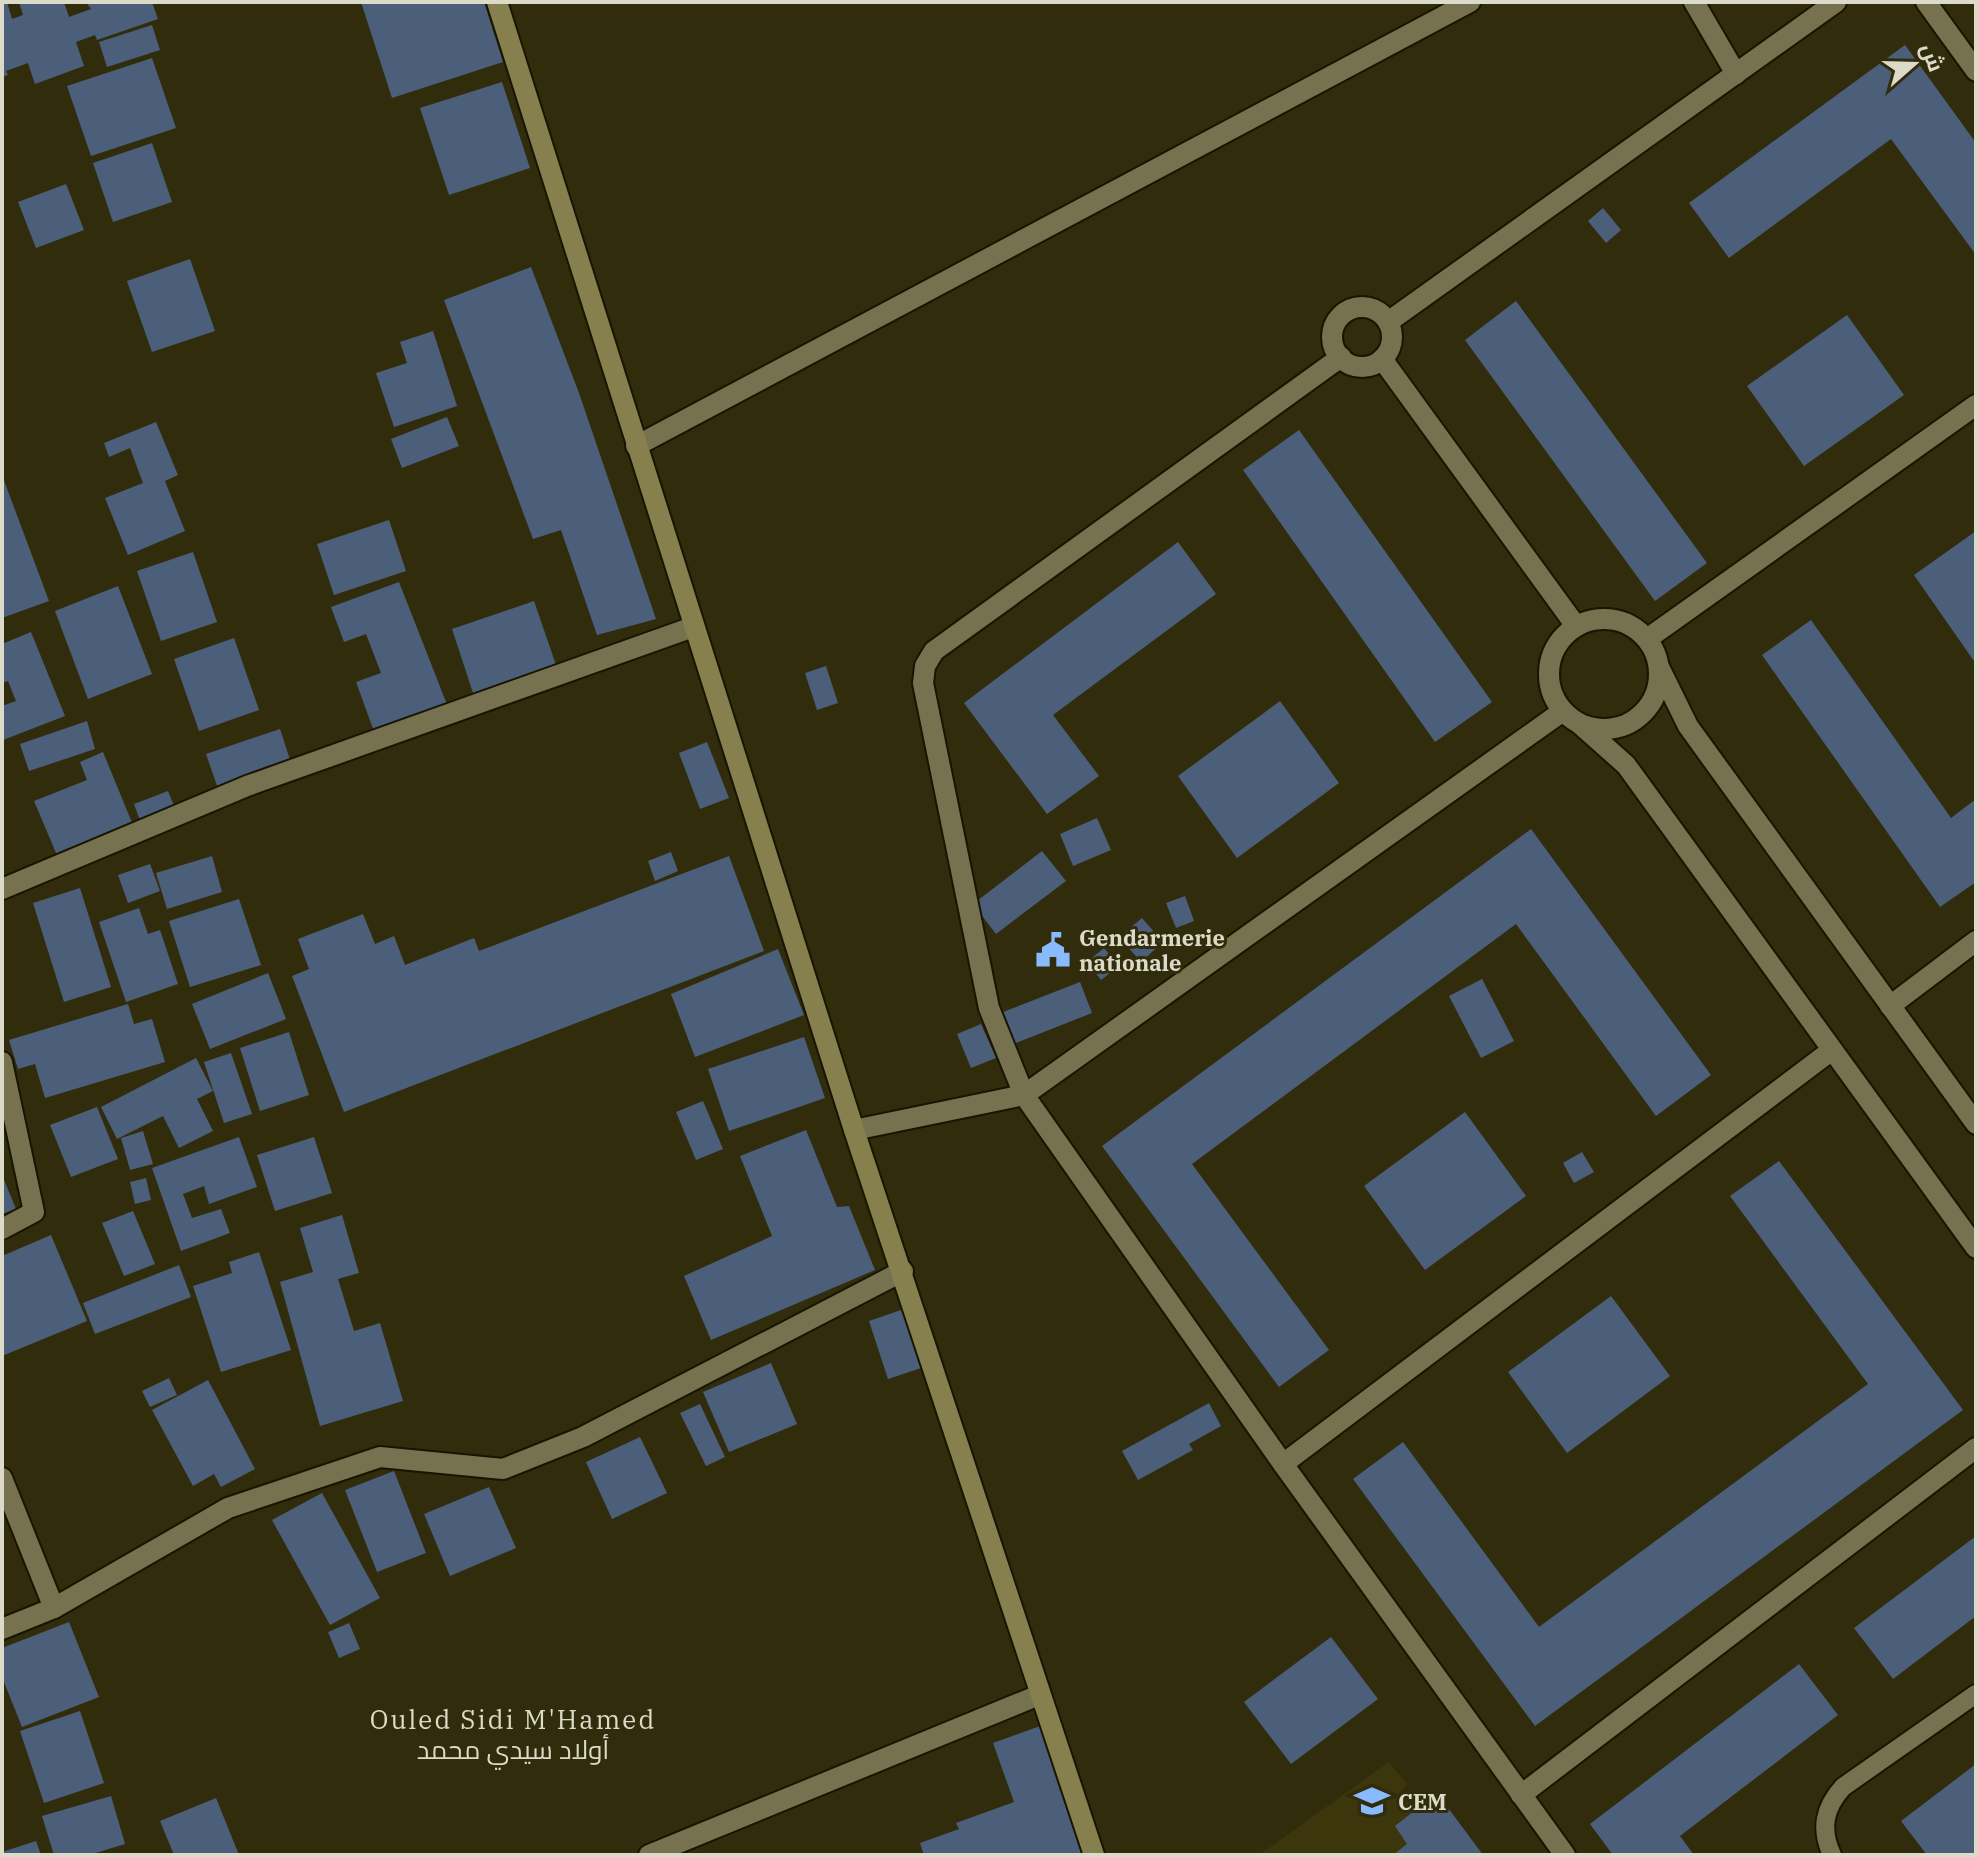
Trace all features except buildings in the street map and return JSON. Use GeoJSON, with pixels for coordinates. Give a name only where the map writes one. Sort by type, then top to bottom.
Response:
{"type":"FeatureCollection","features":[{"type":"Feature","properties":{"kind":"main road"},"geometry":{"type":"LineString","coordinates":[[497,2],[854,1130],[1094,1855]]}},
{"type":"Feature","properties":{"kind":"street"},"geometry":{"type":"LineString","coordinates":[[636,446],[1470,2]]}},
{"type":"Feature","properties":{"kind":"street"},"geometry":{"type":"LineString","coordinates":[[1694,2],[1736,74]]}},
{"type":"Feature","properties":{"kind":"street"},"geometry":{"type":"LineString","coordinates":[[1388,322],[1836,2]]}},
{"type":"Feature","properties":{"kind":"street"},"geometry":{"type":"LineString","coordinates":[[1926,2],[1976,71]]}},
{"type":"Feature","properties":{"kind":"street"},"geometry":{"type":"LineString","coordinates":[[1363,306],[1382,314],[1388,322],[1392,341],[1382,359],[1361,367],[1341,357],[1332,339],[1337,320],[1344,313],[1363,306]]}},
{"type":"Feature","properties":{"kind":"street"},"geometry":{"type":"LineString","coordinates":[[1341,357],[934,651],[925,666],[923,683],[989,1008],[1024,1095],[1283,1464],[1565,1855]]}},
{"type":"Feature","properties":{"kind":"street"},"geometry":{"type":"LineString","coordinates":[[1382,359],[1576,626]]}},
{"type":"Feature","properties":{"kind":"street"},"geometry":{"type":"LineString","coordinates":[[1647,639],[1976,405]]}},
{"type":"Feature","properties":{"kind":"street"},"geometry":{"type":"LineString","coordinates":[[1976,1124],[1688,726],[1647,639],[1632,626],[1614,619],[1594,619],[1576,626],[1561,639],[1552,656],[1551,685],[1563,711],[1626,765],[1976,1248]]}},
{"type":"Feature","properties":{"kind":"street"},"geometry":{"type":"LineString","coordinates":[[2,889],[247,786],[693,627]]}},
{"type":"Feature","properties":{"kind":"street"},"geometry":{"type":"LineString","coordinates":[[1581,725],[1614,729],[1630,724],[1653,700],[1659,667]]}},
{"type":"Feature","properties":{"kind":"street"},"geometry":{"type":"LineString","coordinates":[[854,1130],[1024,1095],[1563,711]]}},
{"type":"Feature","properties":{"kind":"street"},"geometry":{"type":"LineString","coordinates":[[1890,1006],[1976,941]]}},
{"type":"Feature","properties":{"kind":"street"},"geometry":{"type":"LineString","coordinates":[[1283,1464],[1832,1050]]}},
{"type":"Feature","properties":{"kind":"street"},"geometry":{"type":"LineString","coordinates":[[2,1062],[34,1212],[2,1229]]}},
{"type":"Feature","properties":{"kind":"street"},"geometry":{"type":"LineString","coordinates":[[2,1629],[54,1608],[228,1508],[380,1457],[503,1469],[570,1443],[903,1271]]}},
{"type":"Feature","properties":{"kind":"street"},"geometry":{"type":"LineString","coordinates":[[1521,1795],[1976,1448]]}},
{"type":"Feature","properties":{"kind":"street"},"geometry":{"type":"LineString","coordinates":[[2,1478],[54,1608]]}},
{"type":"Feature","properties":{"kind":"street"},"geometry":{"type":"LineString","coordinates":[[649,1855],[1039,1695]]}},
{"type":"Feature","properties":{"kind":"lane"},"geometry":{"type":"LineString","coordinates":[[1832,1855],[1824,1828],[1833,1798],[1843,1787],[1976,1694]]}},
{"type":"Feature","properties":{"kind":"shaded area","name":"CEM"},"geometry":{"type":"Polygon","coordinates":[[[1389,1762],[1407,1784],[1401,1791],[1416,1809],[1437,1793],[1483,1855],[1259,1855],[1389,1762]]]}},
{"type":"Feature","properties":{"kind":"place","name":"Gendarmerie nationale"},"geometry":{"type":"Point","coordinates":[1053,950]}},
{"type":"Feature","properties":{"kind":"place","name":"CEM"},"geometry":{"type":"Point","coordinates":[1372,1801]}},
{"type":"Feature","properties":{"kind":"district","name":"Ouled Sidi M'Hamed أولاد سيدي محمد"},"geometry":{"type":"Point","coordinates":[513,1734]}}]}
